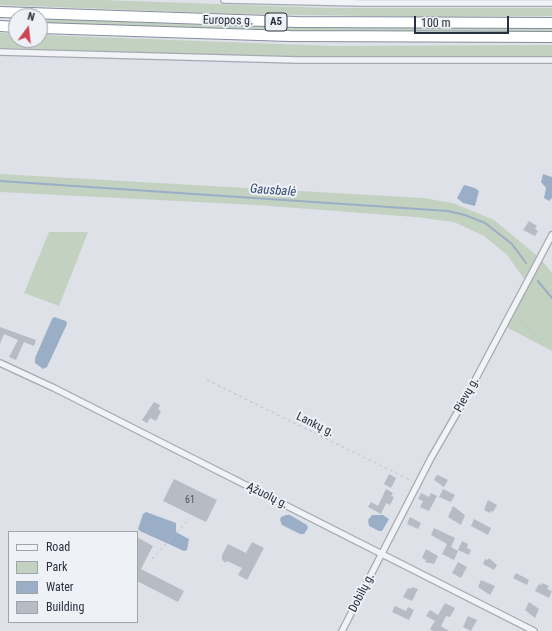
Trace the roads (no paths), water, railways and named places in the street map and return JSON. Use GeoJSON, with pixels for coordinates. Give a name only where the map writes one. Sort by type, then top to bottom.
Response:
{"type":"FeatureCollection","features":[{"type":"Feature","properties":{"kind":"highway","name":"Europos g."},"geometry":{"type":"LineString","coordinates":[[0,12],[297,22],[552,24]]}},
{"type":"Feature","properties":{"kind":"highway","name":"Europos g."},"geometry":{"type":"LineString","coordinates":[[48,28],[298,36],[552,37]]}},
{"type":"Feature","properties":{"kind":"street"},"geometry":{"type":"LineString","coordinates":[[224,0],[377,3],[552,3]]}},
{"type":"Feature","properties":{"kind":"street"},"geometry":{"type":"LineString","coordinates":[[0,52],[262,59],[552,60]]}},
{"type":"Feature","properties":{"kind":"street","name":"Pievų g."},"geometry":{"type":"LineString","coordinates":[[382,554],[418,484],[552,236]]}},
{"type":"Feature","properties":{"kind":"street","name":"Ąžuolų g."},"geometry":{"type":"LineString","coordinates":[[0,364],[54,388],[534,631]]}},
{"type":"Feature","properties":{"kind":"street","name":"Dobilų g."},"geometry":{"type":"LineString","coordinates":[[342,631],[382,554]]}},
{"type":"Feature","properties":{"kind":"water"},"geometry":{"type":"Polygon","coordinates":[[[543,174],[552,177],[552,198],[549,201],[544,198],[546,188],[541,182],[543,174]]]}},
{"type":"Feature","properties":{"kind":"water"},"geometry":{"type":"Polygon","coordinates":[[[464,185],[475,188],[479,191],[475,206],[463,203],[457,198],[464,185]]]}},
{"type":"Feature","properties":{"kind":"water"},"geometry":{"type":"Polygon","coordinates":[[[54,317],[66,321],[67,324],[47,367],[43,369],[35,363],[35,358],[54,317]]]}},
{"type":"Feature","properties":{"kind":"water"},"geometry":{"type":"Polygon","coordinates":[[[146,512],[176,523],[176,532],[189,539],[187,550],[184,551],[140,531],[138,529],[143,514],[146,512]]]}},
{"type":"Feature","properties":{"kind":"water"},"geometry":{"type":"Polygon","coordinates":[[[290,515],[307,525],[308,528],[304,534],[300,534],[282,525],[280,520],[281,517],[290,515]]]}},
{"type":"Feature","properties":{"kind":"water"},"geometry":{"type":"Polygon","coordinates":[[[372,515],[383,515],[389,519],[382,531],[369,526],[368,520],[372,515]]]}},
{"type":"Feature","properties":{"kind":"waterway","name":"Gausbalė"},"geometry":{"type":"LineString","coordinates":[[0,181],[448,211],[465,215],[485,223],[512,244],[526,263]]}},
{"type":"Feature","properties":{"kind":"waterway","name":"Gausbalė"},"geometry":{"type":"LineString","coordinates":[[538,281],[552,298]]}}]}
